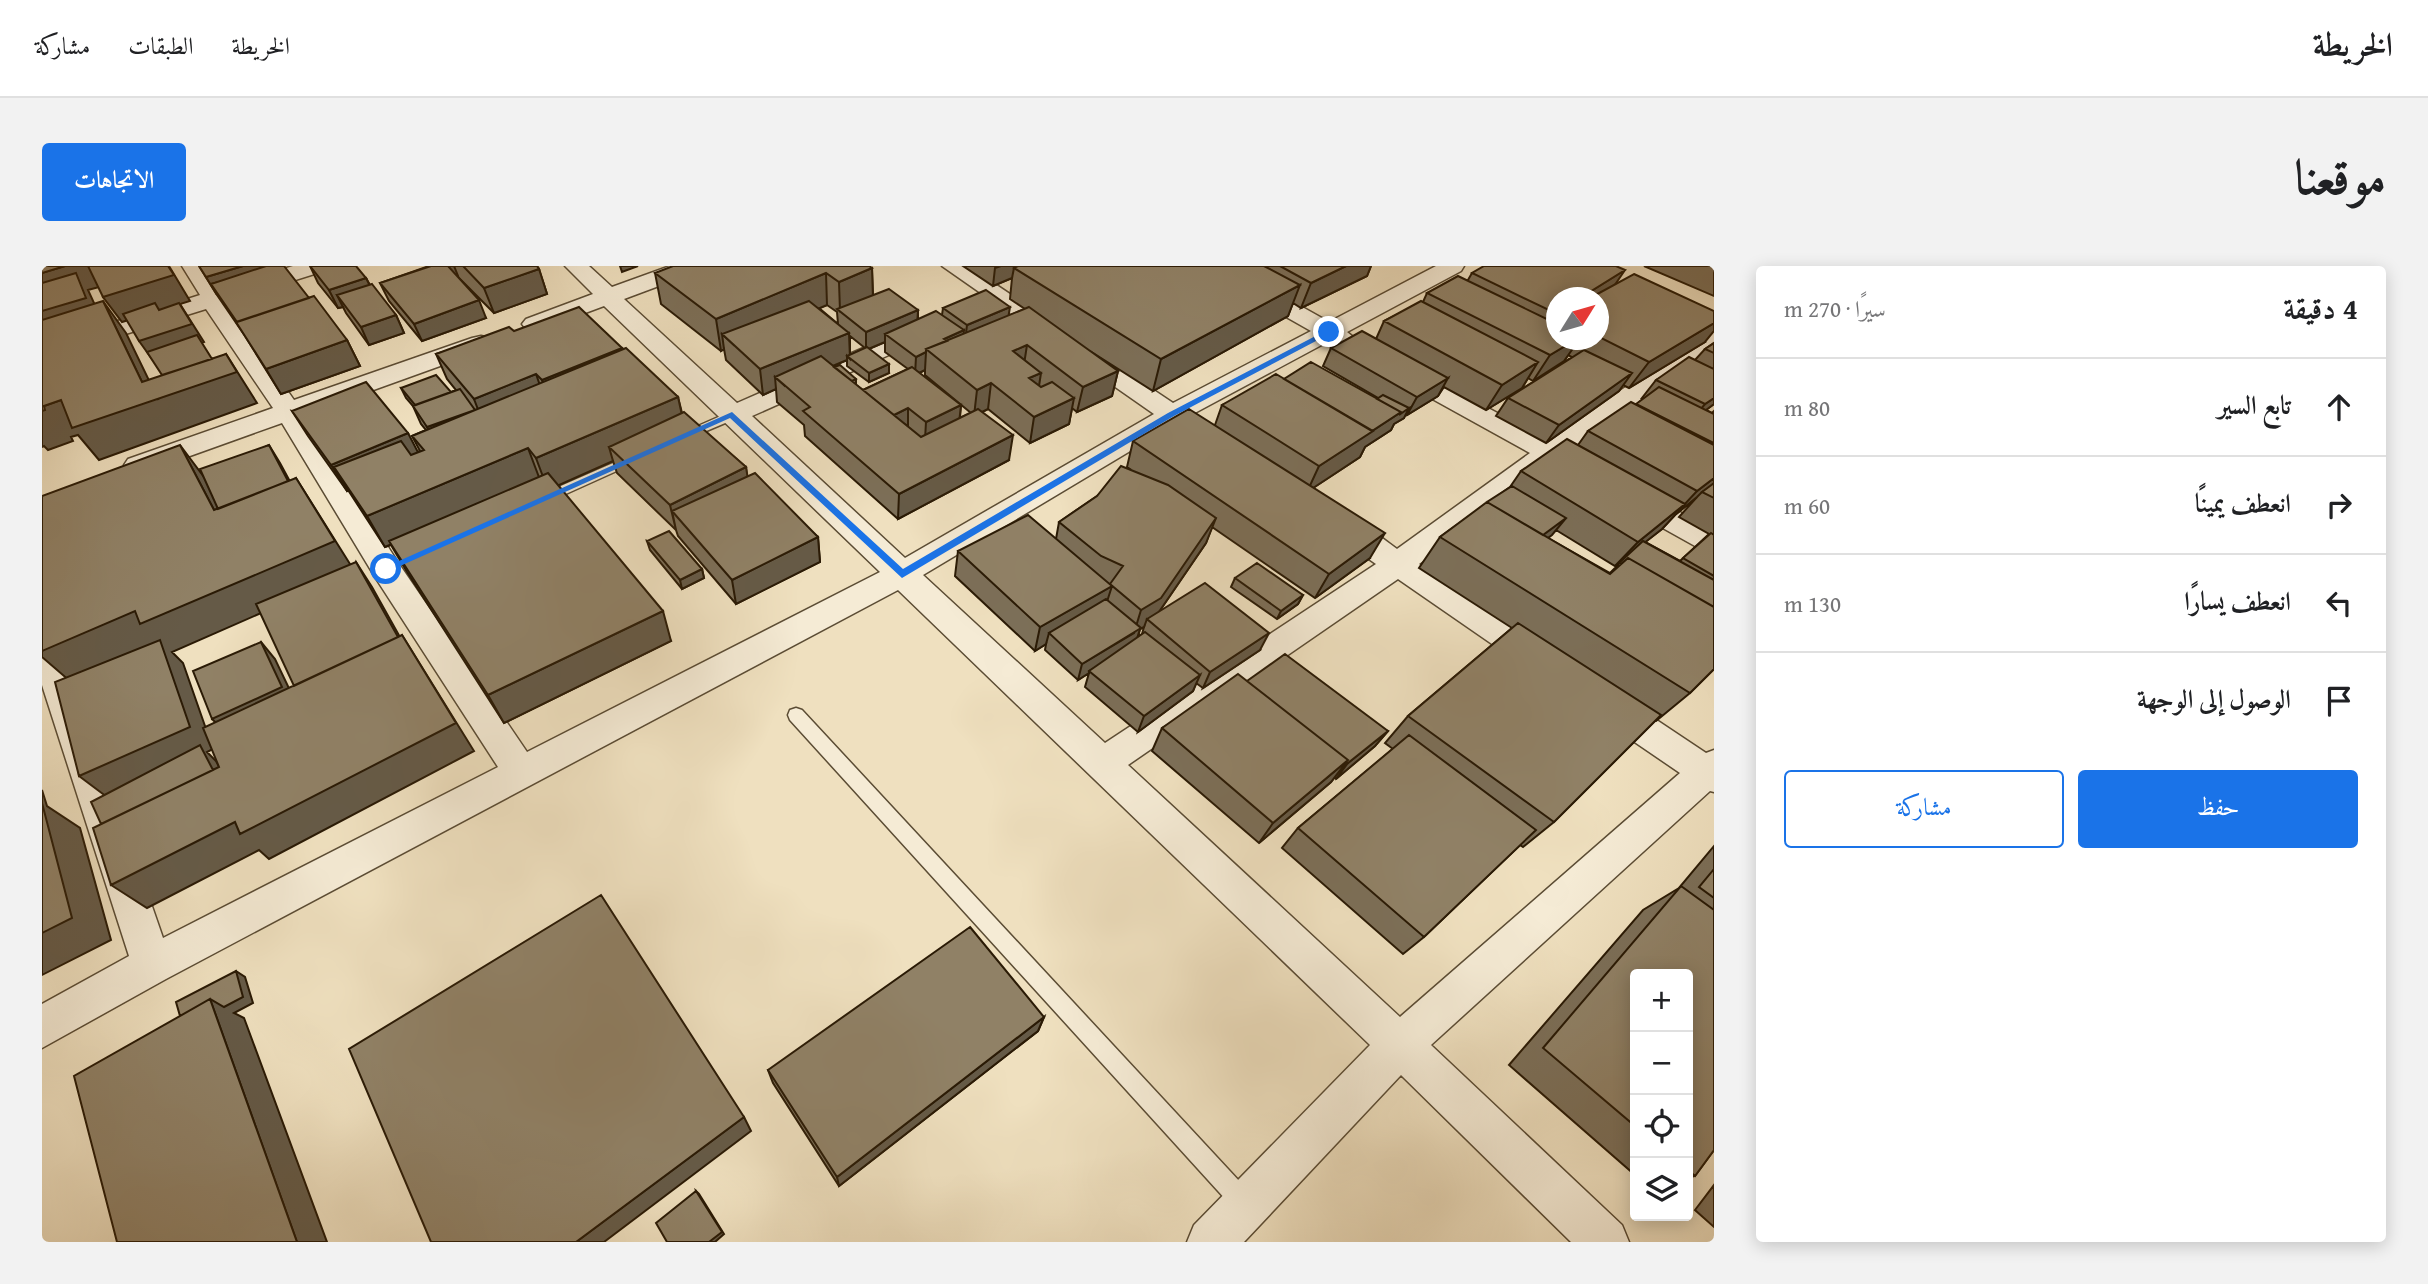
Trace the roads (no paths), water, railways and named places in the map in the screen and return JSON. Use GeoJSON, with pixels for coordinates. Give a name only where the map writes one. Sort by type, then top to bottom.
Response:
{"type":"FeatureCollection","features":[{"type":"Feature","properties":{"kind":"street"},"geometry":{"type":"LineString","coordinates":[[192,266],[211,294],[212,300],[392,566],[522,774]]}},
{"type":"Feature","properties":{"kind":"street"},"geometry":{"type":"LineString","coordinates":[[42,353],[316,266]]}},
{"type":"Feature","properties":{"kind":"street"},"geometry":{"type":"LineString","coordinates":[[576,266],[1605,1242]]}},
{"type":"Feature","properties":{"kind":"street"},"geometry":{"type":"LineString","coordinates":[[120,472],[691,266]]}},
{"type":"Feature","properties":{"kind":"street"},"geometry":{"type":"LineString","coordinates":[[953,266],[1206,437]]}},
{"type":"Feature","properties":{"kind":"street"},"geometry":{"type":"LineString","coordinates":[[1213,266],[1585,472]]}},
{"type":"Feature","properties":{"kind":"street"},"geometry":{"type":"LineString","coordinates":[[42,1027],[152,965],[902,574],[1171,415],[1453,266]]}},
{"type":"Feature","properties":{"kind":"street"},"geometry":{"type":"LineString","coordinates":[[732,415],[949,319]]}},
{"type":"Feature","properties":{"kind":"street"},"geometry":{"type":"LineString","coordinates":[[1102,764],[1398,564],[1550,452],[1710,325]]}},
{"type":"Feature","properties":{"kind":"street"},"geometry":{"type":"LineString","coordinates":[[1608,485],[1714,544]]}},
{"type":"Feature","properties":{"kind":"street"},"geometry":{"type":"LineString","coordinates":[[1211,1242],[1400,1045],[1711,772],[1575,684],[1310,505]]}},
{"type":"Feature","properties":{"kind":"street"},"geometry":{"type":"LineString","coordinates":[[42,635],[53,710],[152,965]]}},
{"type":"Feature","properties":{"kind":"lane"},"geometry":{"type":"LineString","coordinates":[[670,442],[732,415]]}},
{"type":"Feature","properties":{"kind":"lane"},"geometry":{"type":"LineString","coordinates":[[534,503],[645,453]]}},
{"type":"Feature","properties":{"kind":"lane"},"geometry":{"type":"LineString","coordinates":[[796,715],[1246,1206]]}}]}
